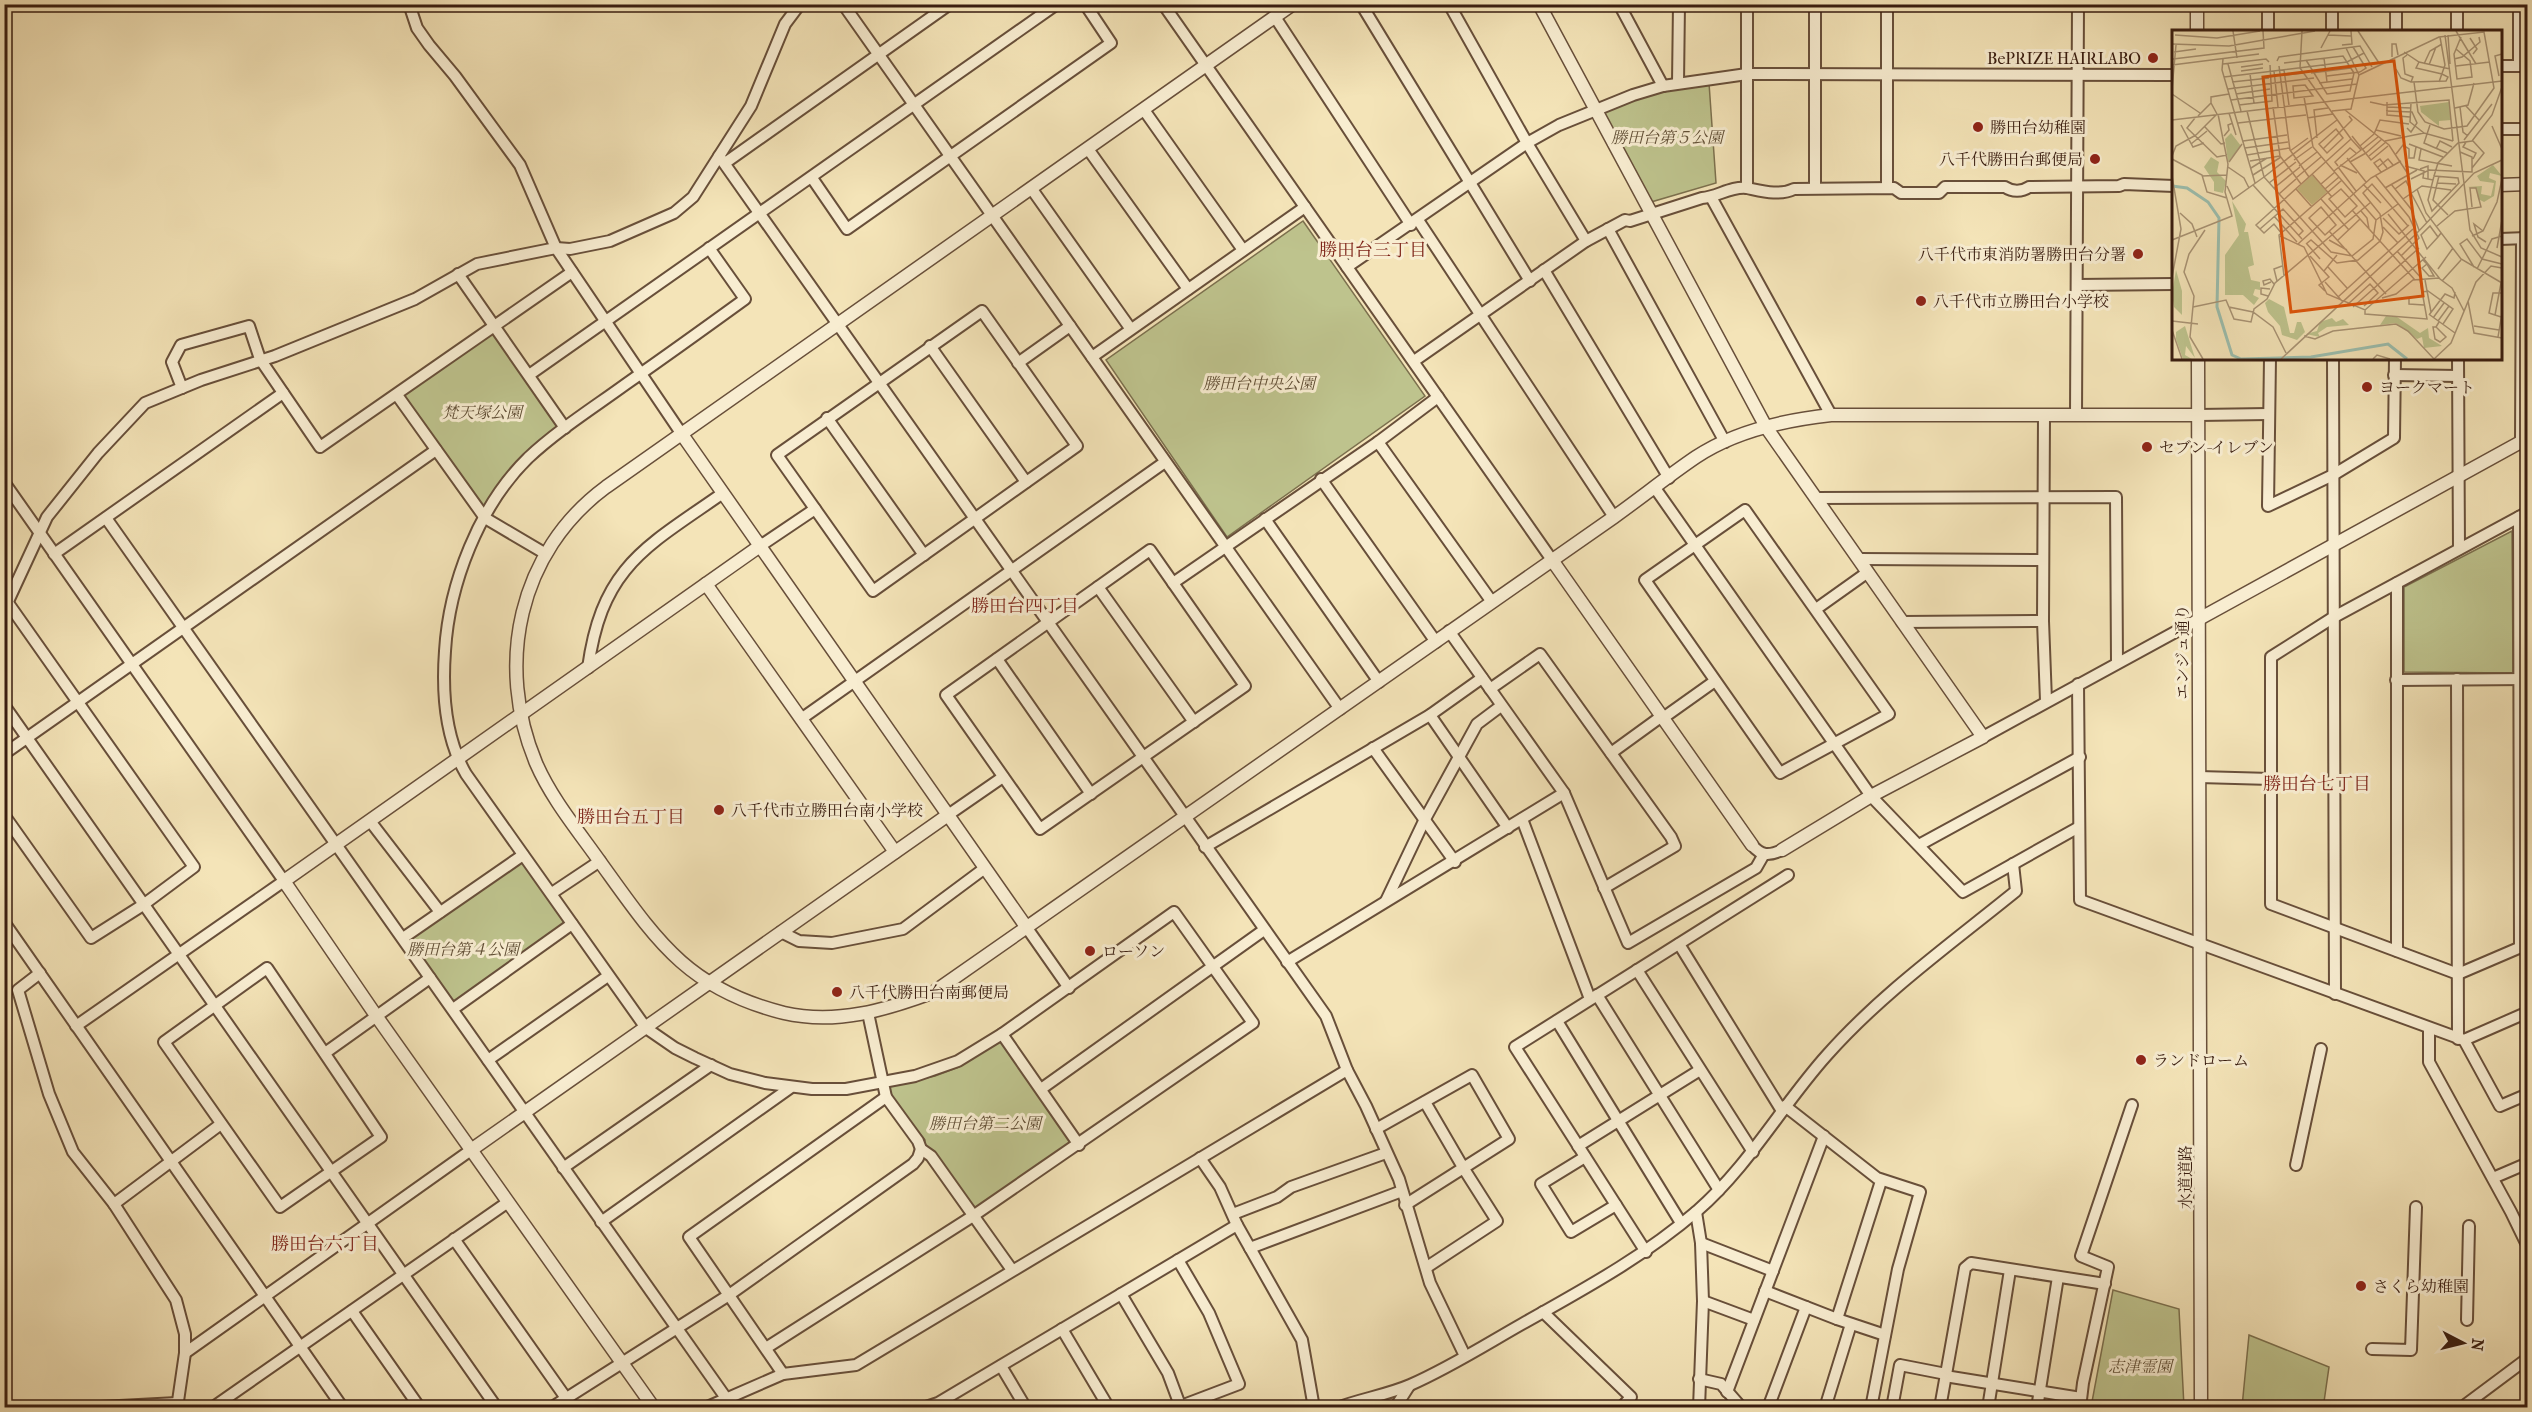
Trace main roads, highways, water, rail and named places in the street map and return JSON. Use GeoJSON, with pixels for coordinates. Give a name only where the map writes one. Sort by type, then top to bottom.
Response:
{"type":"FeatureCollection","features":[{"type":"Feature","properties":{"kind":"place","name":"BePRIZE HAIRLABO"},"geometry":{"type":"Point","coordinates":[2153,58]}},
{"type":"Feature","properties":{"kind":"place","name":"勝田台幼稚園"},"geometry":{"type":"Point","coordinates":[1978,127]}},
{"type":"Feature","properties":{"kind":"place","name":"八千代勝田台郵便局"},"geometry":{"type":"Point","coordinates":[2095,159]}},
{"type":"Feature","properties":{"kind":"place","name":"八千代市東消防署勝田台分署"},"geometry":{"type":"Point","coordinates":[2138,254]}},
{"type":"Feature","properties":{"kind":"place","name":"八千代市立勝田台小学校"},"geometry":{"type":"Point","coordinates":[1921,301]}},
{"type":"Feature","properties":{"kind":"place","name":"ヨークマート"},"geometry":{"type":"Point","coordinates":[2367,387]}},
{"type":"Feature","properties":{"kind":"place","name":"セブン-イレブン"},"geometry":{"type":"Point","coordinates":[2147,447]}},
{"type":"Feature","properties":{"kind":"place","name":"八千代市立勝田台南小学校"},"geometry":{"type":"Point","coordinates":[719,810]}},
{"type":"Feature","properties":{"kind":"place","name":"ローソン"},"geometry":{"type":"Point","coordinates":[1090,951]}},
{"type":"Feature","properties":{"kind":"place","name":"八千代勝田台南郵便局"},"geometry":{"type":"Point","coordinates":[837,992]}},
{"type":"Feature","properties":{"kind":"place","name":"ランドローム"},"geometry":{"type":"Point","coordinates":[2141,1060]}},
{"type":"Feature","properties":{"kind":"place","name":"さくら幼稚園"},"geometry":{"type":"Point","coordinates":[2361,1286]}},
{"type":"Feature","properties":{"kind":"district","name":"勝田台三丁目"},"geometry":{"type":"Point","coordinates":[1373,250]}},
{"type":"Feature","properties":{"kind":"district","name":"勝田台四丁目"},"geometry":{"type":"Point","coordinates":[1025,606]}},
{"type":"Feature","properties":{"kind":"district","name":"勝田台七丁目"},"geometry":{"type":"Point","coordinates":[2317,784]}},
{"type":"Feature","properties":{"kind":"district","name":"勝田台五丁目"},"geometry":{"type":"Point","coordinates":[631,817]}},
{"type":"Feature","properties":{"kind":"district","name":"勝田台六丁目"},"geometry":{"type":"Point","coordinates":[325,1244]}},
{"type":"Feature","properties":{"kind":"park label","name":"勝田台第５公園"},"geometry":{"type":"Point","coordinates":[1667,137]}},
{"type":"Feature","properties":{"kind":"park label","name":"勝田台中央公園"},"geometry":{"type":"Point","coordinates":[1259,383]}},
{"type":"Feature","properties":{"kind":"park label","name":"梵天塚公園"},"geometry":{"type":"Point","coordinates":[482,412]}},
{"type":"Feature","properties":{"kind":"park label","name":"勝田台第４公園"},"geometry":{"type":"Point","coordinates":[463,949]}},
{"type":"Feature","properties":{"kind":"park label","name":"勝田台第二公園"},"geometry":{"type":"Point","coordinates":[985,1123]}},
{"type":"Feature","properties":{"kind":"park label","name":"志津霊園"},"geometry":{"type":"Point","coordinates":[2140,1366]}}]}
